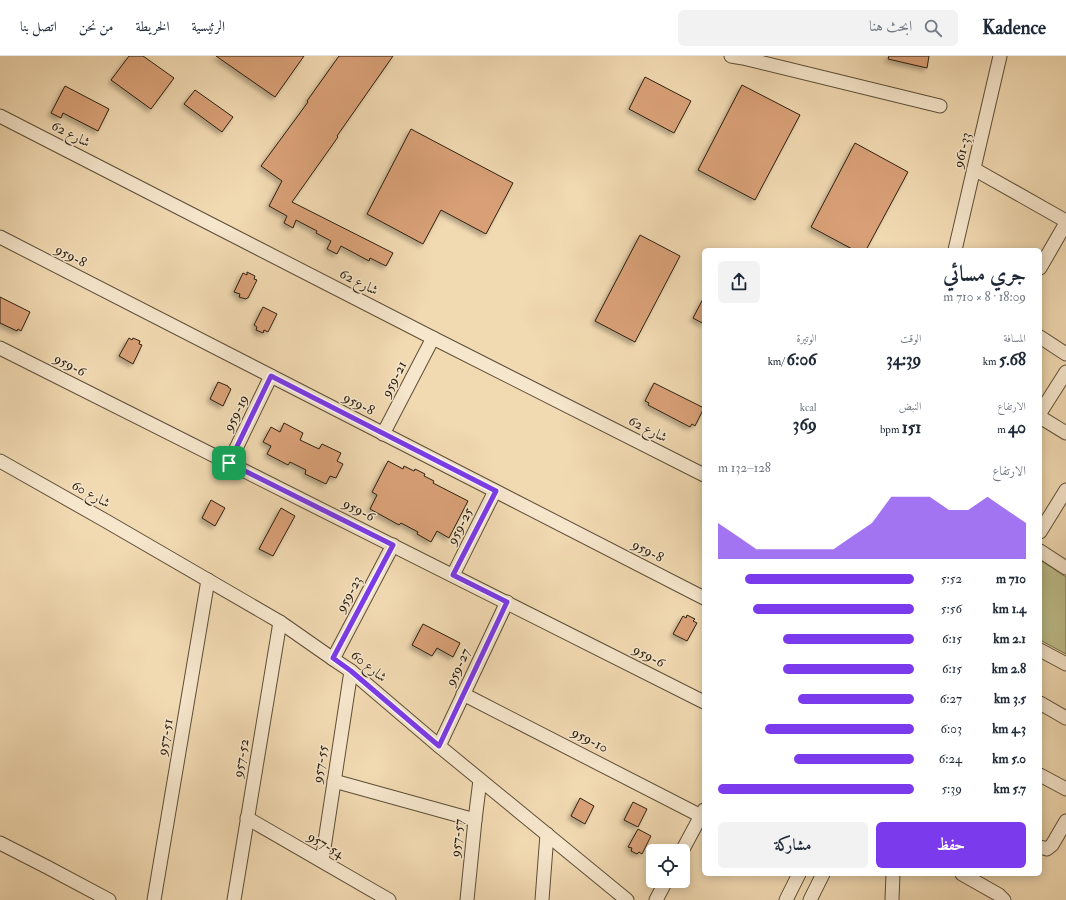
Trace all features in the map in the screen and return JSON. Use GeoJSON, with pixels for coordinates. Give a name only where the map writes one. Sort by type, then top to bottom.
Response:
{"type":"FeatureCollection","features":[{"type":"Feature","properties":{"kind":"street"},"geometry":{"type":"LineString","coordinates":[[731,56],[940,106]]}},
{"type":"Feature","properties":{"kind":"street","name":"961-33"},"geometry":{"type":"LineString","coordinates":[[955,248],[1000,56]]}},
{"type":"Feature","properties":{"kind":"street","name":"شارع 62"},"geometry":{"type":"LineString","coordinates":[[0,116],[702,474]]}},
{"type":"Feature","properties":{"kind":"street"},"geometry":{"type":"LineString","coordinates":[[974,169],[1066,222],[1042,264]]}},
{"type":"Feature","properties":{"kind":"street","name":"959-8"},"geometry":{"type":"LineString","coordinates":[[0,237],[702,597]]}},
{"type":"Feature","properties":{"kind":"street","name":"959-21"},"geometry":{"type":"LineString","coordinates":[[383,434],[433,338]]}},
{"type":"Feature","properties":{"kind":"street"},"geometry":{"type":"LineString","coordinates":[[1042,338],[1066,354]]}},
{"type":"Feature","properties":{"kind":"street","name":"959-6"},"geometry":{"type":"LineString","coordinates":[[0,348],[702,701]]}},
{"type":"Feature","properties":{"kind":"street"},"geometry":{"type":"LineString","coordinates":[[1042,410],[1066,372]]}},
{"type":"Feature","properties":{"kind":"street","name":"959-19"},"geometry":{"type":"LineString","coordinates":[[229,463],[271,376]]}},
{"type":"Feature","properties":{"kind":"street"},"geometry":{"type":"LineString","coordinates":[[1042,418],[1066,434]]}},
{"type":"Feature","properties":{"kind":"street","name":"شارع 60"},"geometry":{"type":"LineString","coordinates":[[0,461],[280,622],[333,658],[351,671],[623,898]]}},
{"type":"Feature","properties":{"kind":"street"},"geometry":{"type":"LineString","coordinates":[[1042,529],[1066,490]]}},
{"type":"Feature","properties":{"kind":"street","name":"959-25"},"geometry":{"type":"LineString","coordinates":[[453,575],[496,491]]}},
{"type":"Feature","properties":{"kind":"street","name":"959-23"},"geometry":{"type":"LineString","coordinates":[[333,658],[393,545]]}},
{"type":"Feature","properties":{"kind":"street"},"geometry":{"type":"LineString","coordinates":[[1042,552],[1066,568]]}},
{"type":"Feature","properties":{"kind":"street","name":"957-51"},"geometry":{"type":"LineString","coordinates":[[154,900],[208,580]]}},
{"type":"Feature","properties":{"kind":"street","name":"959-27"},"geometry":{"type":"LineString","coordinates":[[439,746],[507,602]]}},
{"type":"Feature","properties":{"kind":"street","name":"957-52"},"geometry":{"type":"LineString","coordinates":[[234,900],[280,622]]}},
{"type":"Feature","properties":{"kind":"street"},"geometry":{"type":"LineString","coordinates":[[1042,651],[1066,664]]}},
{"type":"Feature","properties":{"kind":"street","name":"957-55"},"geometry":{"type":"LineString","coordinates":[[322,861],[351,671]]}},
{"type":"Feature","properties":{"kind":"street","name":"959-10"},"geometry":{"type":"LineString","coordinates":[[463,694],[702,813]]}},
{"type":"Feature","properties":{"kind":"street"},"geometry":{"type":"LineString","coordinates":[[1042,704],[1066,718]]}},
{"type":"Feature","properties":{"kind":"street"},"geometry":{"type":"LineString","coordinates":[[1042,776],[1066,789]]}},
{"type":"Feature","properties":{"kind":"street","name":"957-57"},"geometry":{"type":"LineString","coordinates":[[467,900],[480,780]]}},
{"type":"Feature","properties":{"kind":"street"},"geometry":{"type":"LineString","coordinates":[[334,781],[475,820]]}},
{"type":"Feature","properties":{"kind":"street"},"geometry":{"type":"LineString","coordinates":[[686,844],[702,815]]}},
{"type":"Feature","properties":{"kind":"street","name":"957-54"},"geometry":{"type":"LineString","coordinates":[[247,818],[389,900]]}},
{"type":"Feature","properties":{"kind":"street"},"geometry":{"type":"LineString","coordinates":[[1044,848],[1052,845],[1066,821]]}},
{"type":"Feature","properties":{"kind":"street"},"geometry":{"type":"LineString","coordinates":[[542,900],[547,834]]}},
{"type":"Feature","properties":{"kind":"street"},"geometry":{"type":"LineString","coordinates":[[0,843],[109,900]]}},
{"type":"Feature","properties":{"kind":"street"},"geometry":{"type":"LineString","coordinates":[[786,900],[798,876]]}},
{"type":"Feature","properties":{"kind":"street"},"geometry":{"type":"LineString","coordinates":[[810,900],[822,876]]}},
{"type":"Feature","properties":{"kind":"street"},"geometry":{"type":"LineString","coordinates":[[892,900],[893,876]]}},
{"type":"Feature","properties":{"kind":"street"},"geometry":{"type":"LineString","coordinates":[[966,876],[999,895],[1004,900]]}},
{"type":"Feature","properties":{"kind":"street"},"geometry":{"type":"LineString","coordinates":[[656,900],[662,888]]}},
{"type":"Feature","properties":{"kind":"green space"},"geometry":{"type":"Polygon","coordinates":[[[1042,561],[1066,577],[1066,654],[1042,641],[1042,561]]]}},
{"type":"Feature","properties":{"kind":"building"},"geometry":{"type":"Polygon","coordinates":[[[129,56],[143,56],[174,78],[151,109],[111,80],[129,56]]]}},
{"type":"Feature","properties":{"kind":"building"},"geometry":{"type":"Polygon","coordinates":[[[216,56],[304,56],[275,97],[216,56]]]}},
{"type":"Feature","properties":{"kind":"building"},"geometry":{"type":"Polygon","coordinates":[[[339,56],[393,56],[292,202],[393,253],[386,266],[370,258],[369,261],[341,246],[337,254],[327,249],[331,241],[316,233],[317,231],[296,220],[293,228],[284,223],[287,216],[269,206],[282,181],[261,166],[308,102],[307,101],[339,56]]]}},
{"type":"Feature","properties":{"kind":"building"},"geometry":{"type":"Polygon","coordinates":[[[889,56],[929,56],[927,68],[888,59],[889,56]]]}},
{"type":"Feature","properties":{"kind":"building"},"geometry":{"type":"Polygon","coordinates":[[[645,77],[691,101],[674,133],[629,109],[645,77]]]}},
{"type":"Feature","properties":{"kind":"building"},"geometry":{"type":"Polygon","coordinates":[[[742,85],[800,115],[755,200],[698,170],[742,85]]]}},
{"type":"Feature","properties":{"kind":"building"},"geometry":{"type":"Polygon","coordinates":[[[65,86],[109,109],[98,131],[63,113],[61,118],[51,113],[65,86]]]}},
{"type":"Feature","properties":{"kind":"building"},"geometry":{"type":"Polygon","coordinates":[[[195,90],[233,117],[222,132],[184,104],[195,90]]]}},
{"type":"Feature","properties":{"kind":"building"},"geometry":{"type":"Polygon","coordinates":[[[411,129],[513,183],[486,234],[441,210],[423,244],[367,214],[411,129]]]}},
{"type":"Feature","properties":{"kind":"building"},"geometry":{"type":"Polygon","coordinates":[[[855,143],[908,172],[867,248],[850,248],[811,227],[855,143]]]}},
{"type":"Feature","properties":{"kind":"building"},"geometry":{"type":"Polygon","coordinates":[[[640,235],[680,256],[635,342],[595,321],[640,235]]]}},
{"type":"Feature","properties":{"kind":"building"},"geometry":{"type":"Polygon","coordinates":[[[247,272],[255,276],[254,279],[257,280],[248,298],[246,299],[239,297],[240,294],[234,292],[243,273],[247,275],[247,272]]]}},
{"type":"Feature","properties":{"kind":"building"},"geometry":{"type":"Polygon","coordinates":[[[0,297],[30,312],[21,331],[18,329],[17,331],[0,323],[0,297]]]}},
{"type":"Feature","properties":{"kind":"building"},"geometry":{"type":"Polygon","coordinates":[[[702,301],[702,323],[693,318],[702,301]]]}},
{"type":"Feature","properties":{"kind":"building"},"geometry":{"type":"Polygon","coordinates":[[[263,307],[277,314],[268,332],[264,330],[263,333],[256,330],[257,327],[254,325],[263,307]]]}},
{"type":"Feature","properties":{"kind":"building"},"geometry":{"type":"Polygon","coordinates":[[[129,338],[140,341],[139,344],[142,345],[133,364],[119,356],[129,338]]]}},
{"type":"Feature","properties":{"kind":"building"},"geometry":{"type":"Polygon","coordinates":[[[218,382],[228,386],[231,389],[223,406],[210,399],[218,382]]]}},
{"type":"Feature","properties":{"kind":"building"},"geometry":{"type":"Polygon","coordinates":[[[654,383],[702,407],[702,412],[695,426],[692,424],[690,427],[648,405],[649,403],[645,401],[654,383]]]}},
{"type":"Feature","properties":{"kind":"building"},"geometry":{"type":"Polygon","coordinates":[[[284,423],[303,433],[300,440],[319,449],[322,444],[341,453],[337,461],[343,464],[336,478],[330,476],[326,484],[305,474],[306,470],[290,462],[288,465],[267,454],[271,446],[263,442],[271,427],[280,432],[284,423]]]}},
{"type":"Feature","properties":{"kind":"building"},"geometry":{"type":"Polygon","coordinates":[[[388,461],[403,469],[404,466],[425,474],[424,476],[434,481],[433,483],[468,501],[449,538],[437,531],[431,542],[417,534],[418,532],[401,523],[399,525],[370,509],[377,495],[372,492],[388,461]]]}},
{"type":"Feature","properties":{"kind":"building"},"geometry":{"type":"Polygon","coordinates":[[[211,500],[225,508],[215,526],[202,518],[211,500]]]}},
{"type":"Feature","properties":{"kind":"building"},"geometry":{"type":"Polygon","coordinates":[[[281,508],[295,516],[273,556],[259,549],[281,508]]]}},
{"type":"Feature","properties":{"kind":"building"},"geometry":{"type":"Polygon","coordinates":[[[687,615],[695,619],[693,621],[697,623],[687,641],[673,634],[683,616],[686,618],[687,615]]]}},
{"type":"Feature","properties":{"kind":"building"},"geometry":{"type":"Polygon","coordinates":[[[423,624],[460,643],[453,657],[437,648],[432,656],[412,645],[423,624]]]}},
{"type":"Feature","properties":{"kind":"building"},"geometry":{"type":"Polygon","coordinates":[[[580,798],[594,806],[585,824],[571,816],[580,798]]]}},
{"type":"Feature","properties":{"kind":"building"},"geometry":{"type":"Polygon","coordinates":[[[633,802],[647,809],[638,827],[624,820],[633,802]]]}},
{"type":"Feature","properties":{"kind":"building"},"geometry":{"type":"Polygon","coordinates":[[[638,829],[651,836],[642,854],[639,852],[637,854],[631,851],[632,848],[628,847],[638,829]]]}},
{"type":"Feature","properties":{"kind":"route"},"geometry":{"type":"LineString","coordinates":[[271,376],[496,491],[453,575],[507,602],[439,746],[351,671],[333,658],[393,545],[229,463],[271,376]]}}]}
